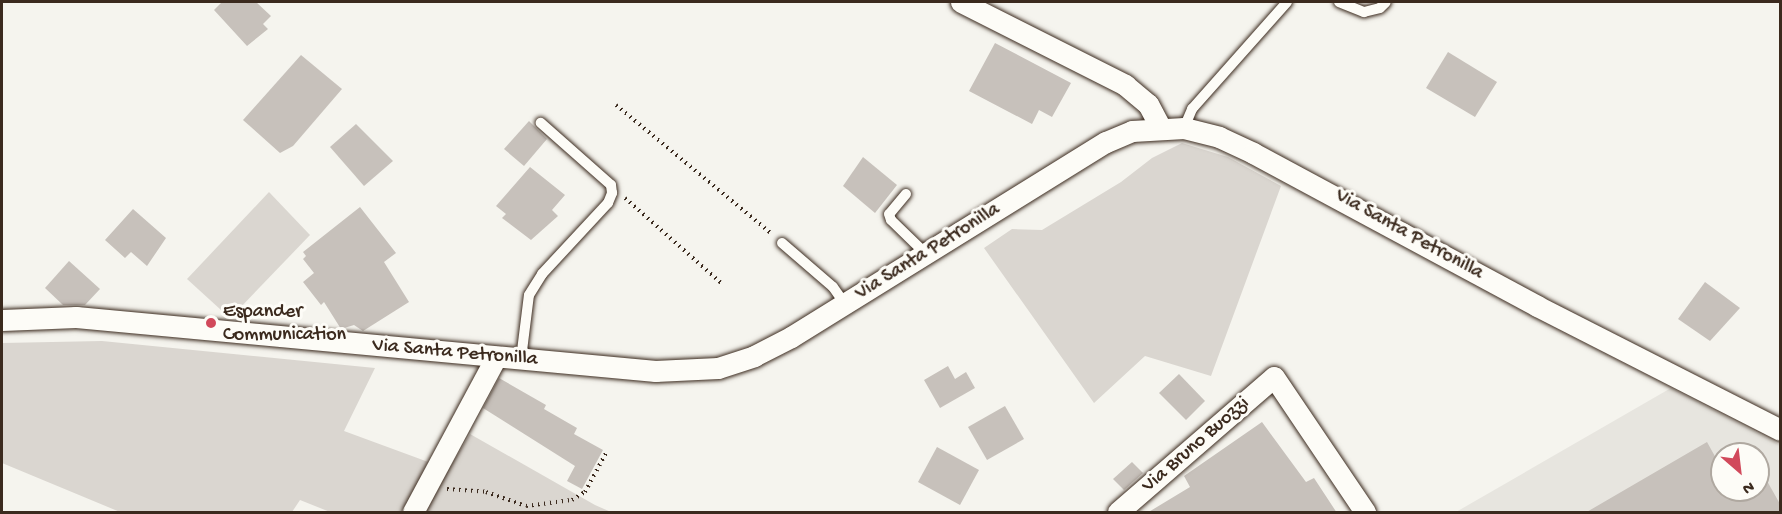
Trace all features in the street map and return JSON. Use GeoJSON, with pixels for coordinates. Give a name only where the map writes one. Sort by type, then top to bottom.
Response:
{"type":"FeatureCollection","features":[{"type":"Feature","properties":{"kind":"street"},"geometry":{"type":"LineString","coordinates":[[961,2],[1125,85],[1149,104],[1161,128]]}},
{"type":"Feature","properties":{"kind":"street","name":"Via Santa Petronilla"},"geometry":{"type":"LineString","coordinates":[[2,320],[76,317],[655,371],[718,368],[754,356],[845,304],[1106,142],[1132,131],[1184,128],[1219,137],[1253,153],[1537,306],[1780,430]]}},
{"type":"Feature","properties":{"kind":"street"},"geometry":{"type":"LineString","coordinates":[[418,503],[496,357]]}},
{"type":"Feature","properties":{"kind":"street","name":"Via Bruno Buozzi"},"geometry":{"type":"LineString","coordinates":[[1124,510],[1274,377],[1365,513]]}},
{"type":"Feature","properties":{"kind":"lane"},"geometry":{"type":"LineString","coordinates":[[1184,128],[1192,109],[1287,2]]}},
{"type":"Feature","properties":{"kind":"lane"},"geometry":{"type":"LineString","coordinates":[[1339,2],[1364,12],[1380,8],[1386,2]]}},
{"type":"Feature","properties":{"kind":"lane"},"geometry":{"type":"LineString","coordinates":[[521,359],[529,295],[542,274],[608,203],[612,193],[611,185],[541,123]]}},
{"type":"Feature","properties":{"kind":"lane"},"geometry":{"type":"LineString","coordinates":[[906,194],[889,214],[891,220],[926,254]]}},
{"type":"Feature","properties":{"kind":"lane"},"geometry":{"type":"LineString","coordinates":[[782,243],[833,287],[845,304]]}},
{"type":"Feature","properties":{"kind":"path"},"geometry":{"type":"LineString","coordinates":[[616,105],[782,243]]}},
{"type":"Feature","properties":{"kind":"path"},"geometry":{"type":"LineString","coordinates":[[612,193],[622,196],[721,283]]}},
{"type":"Feature","properties":{"kind":"path"},"geometry":{"type":"LineString","coordinates":[[418,503],[444,489],[486,492],[526,506],[572,500],[585,492],[606,453]]}},
{"type":"Feature","properties":{"kind":"shaded area"},"geometry":{"type":"Polygon","coordinates":[[[1182,143],[1228,157],[1281,186],[1211,376],[1145,356],[1094,403],[984,248],[1012,229],[1042,230],[1121,182],[1152,158],[1182,143]]]}},
{"type":"Feature","properties":{"kind":"shaded area"},"geometry":{"type":"Polygon","coordinates":[[[269,192],[310,235],[238,310],[221,310],[187,279],[269,192]]]}},
{"type":"Feature","properties":{"kind":"shaded area"},"geometry":{"type":"Polygon","coordinates":[[[102,341],[375,368],[344,431],[431,463],[401,512],[330,512],[300,500],[292,512],[120,512],[2,463],[2,343],[102,341]]]}},
{"type":"Feature","properties":{"kind":"shaded area"},"geometry":{"type":"Polygon","coordinates":[[[1671,388],[1780,445],[1780,512],[1456,512],[1671,388]]]}},
{"type":"Feature","properties":{"kind":"shaded area"},"geometry":{"type":"Polygon","coordinates":[[[470,434],[595,505],[611,512],[423,512],[470,434]]]}},
{"type":"Feature","properties":{"kind":"building"},"geometry":{"type":"Polygon","coordinates":[[[222,2],[256,2],[271,16],[263,24],[268,29],[247,46],[214,10],[222,2]]]}},
{"type":"Feature","properties":{"kind":"building"},"geometry":{"type":"Polygon","coordinates":[[[995,43],[1071,83],[1052,117],[1039,110],[1032,124],[969,91],[995,43]]]}},
{"type":"Feature","properties":{"kind":"building"},"geometry":{"type":"Polygon","coordinates":[[[1448,52],[1497,82],[1475,117],[1426,88],[1448,52]]]}},
{"type":"Feature","properties":{"kind":"building"},"geometry":{"type":"Polygon","coordinates":[[[301,55],[342,89],[293,146],[280,153],[243,120],[301,55]]]}},
{"type":"Feature","properties":{"kind":"building"},"geometry":{"type":"Polygon","coordinates":[[[529,121],[547,139],[524,166],[504,149],[529,121]]]}},
{"type":"Feature","properties":{"kind":"building"},"geometry":{"type":"Polygon","coordinates":[[[356,124],[393,161],[364,186],[330,147],[356,124]]]}},
{"type":"Feature","properties":{"kind":"building"},"geometry":{"type":"Polygon","coordinates":[[[863,157],[897,185],[875,213],[843,186],[863,157]]]}},
{"type":"Feature","properties":{"kind":"building"},"geometry":{"type":"Polygon","coordinates":[[[530,167],[565,195],[552,210],[558,216],[531,240],[502,218],[506,214],[496,206],[530,167]]]}},
{"type":"Feature","properties":{"kind":"building"},"geometry":{"type":"Polygon","coordinates":[[[360,207],[396,253],[384,262],[409,302],[363,331],[354,325],[341,329],[324,302],[321,305],[303,282],[314,273],[303,259],[306,256],[303,252],[360,207]]]}},
{"type":"Feature","properties":{"kind":"building"},"geometry":{"type":"Polygon","coordinates":[[[133,209],[166,238],[147,266],[131,252],[125,258],[105,240],[133,209]]]}},
{"type":"Feature","properties":{"kind":"building"},"geometry":{"type":"Polygon","coordinates":[[[69,261],[100,289],[85,305],[63,305],[45,288],[69,261]]]}},
{"type":"Feature","properties":{"kind":"building"},"geometry":{"type":"Polygon","coordinates":[[[1705,282],[1740,308],[1710,341],[1678,319],[1705,282]]]}},
{"type":"Feature","properties":{"kind":"building"},"geometry":{"type":"Polygon","coordinates":[[[948,366],[955,379],[966,372],[975,388],[940,408],[924,380],[948,366]]]}},
{"type":"Feature","properties":{"kind":"building"},"geometry":{"type":"Polygon","coordinates":[[[1179,374],[1205,401],[1186,420],[1159,393],[1179,374]]]}},
{"type":"Feature","properties":{"kind":"building"},"geometry":{"type":"Polygon","coordinates":[[[499,378],[546,405],[544,409],[577,428],[574,434],[603,450],[582,489],[567,481],[575,466],[483,408],[499,378]]]}},
{"type":"Feature","properties":{"kind":"building"},"geometry":{"type":"Polygon","coordinates":[[[1005,406],[1024,439],[987,460],[968,427],[1005,406]]]}},
{"type":"Feature","properties":{"kind":"building"},"geometry":{"type":"Polygon","coordinates":[[[1262,422],[1306,482],[1314,478],[1337,513],[1147,513],[1190,487],[1184,476],[1262,422]]]}},
{"type":"Feature","properties":{"kind":"building"},"geometry":{"type":"Polygon","coordinates":[[[1707,442],[1710,447],[1710,502],[1770,502],[1770,486],[1780,504],[1780,513],[1585,513],[1707,442]]]}},
{"type":"Feature","properties":{"kind":"building"},"geometry":{"type":"Polygon","coordinates":[[[937,447],[979,470],[960,505],[918,482],[937,447]]]}},
{"type":"Feature","properties":{"kind":"building"},"geometry":{"type":"Polygon","coordinates":[[[1132,462],[1143,473],[1124,490],[1113,479],[1132,462]]]}},
{"type":"Feature","properties":{"kind":"place","name":"Espander Communication"},"geometry":{"type":"Point","coordinates":[211,323]}}]}
